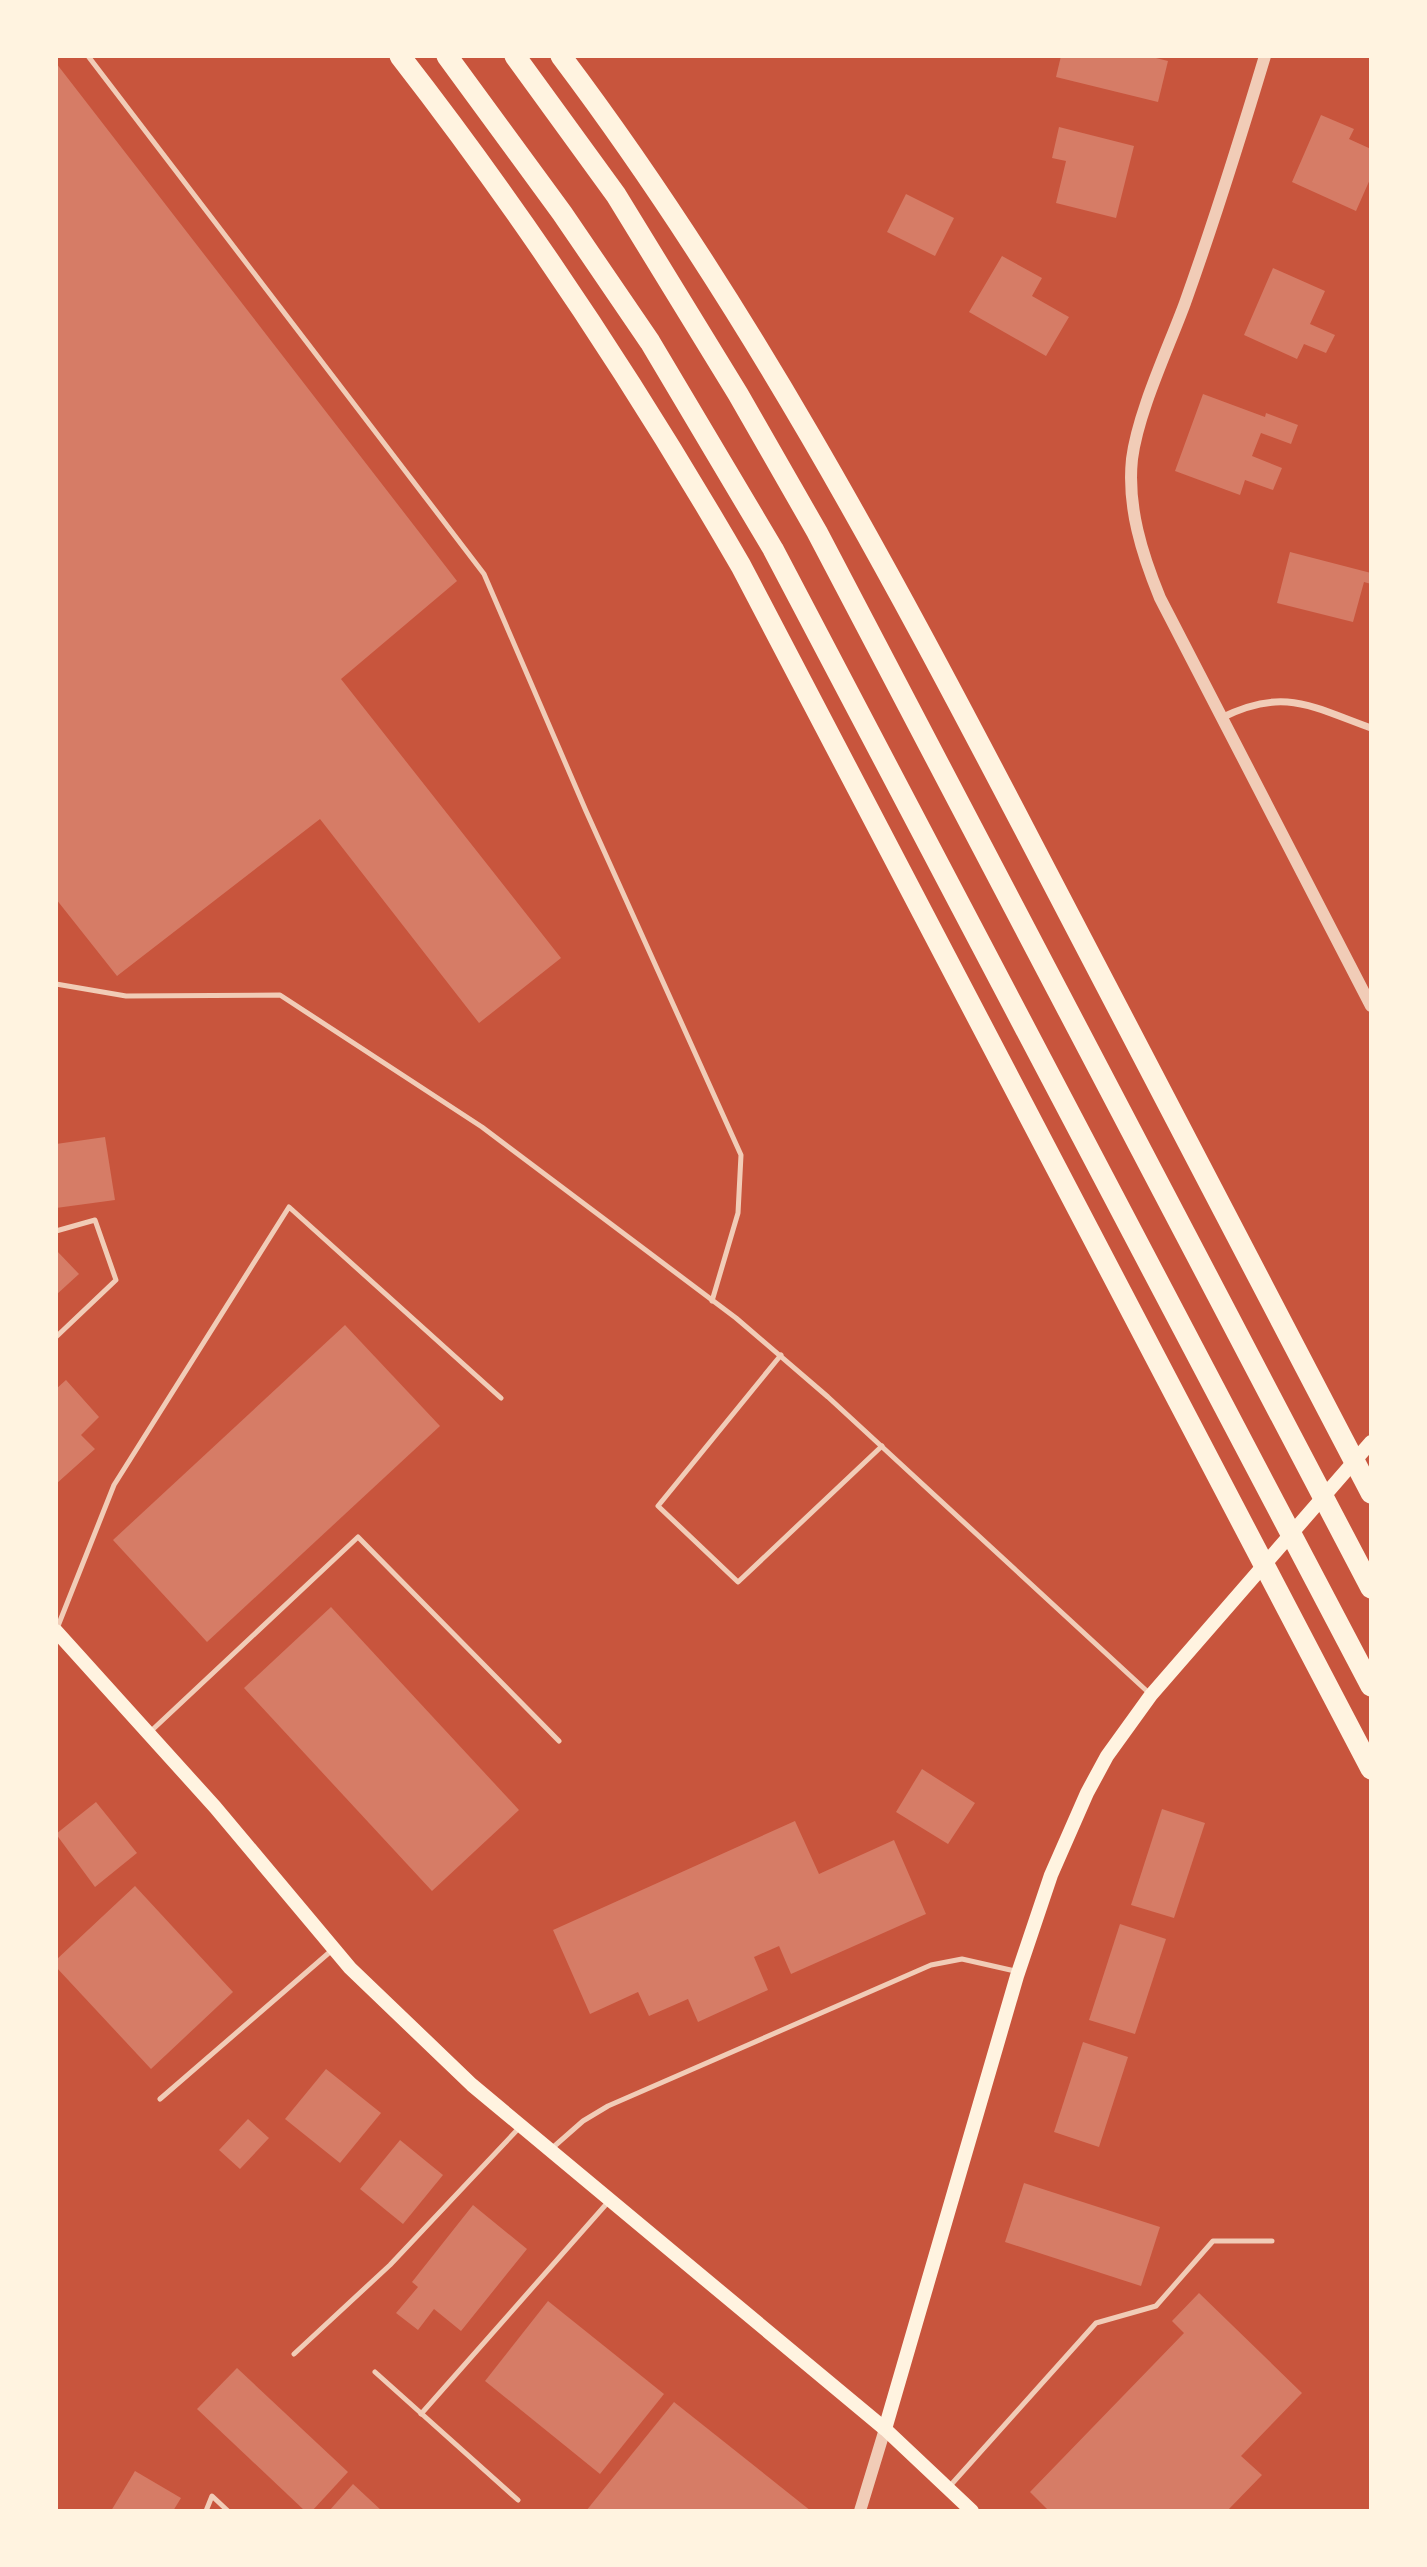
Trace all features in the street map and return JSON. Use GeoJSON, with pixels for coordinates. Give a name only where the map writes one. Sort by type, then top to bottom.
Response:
{"type":"FeatureCollection","features":[{"type":"Feature","properties":{"kind":"highway"},"geometry":{"type":"LineString","coordinates":[[400,56],[478,158],[575,296],[662,431],[741,566],[1371,1769]]}},
{"type":"Feature","properties":{"kind":"highway"},"geometry":{"type":"LineString","coordinates":[[447,56],[562,213],[650,342],[773,549],[1371,1686]]}},
{"type":"Feature","properties":{"kind":"highway"},"geometry":{"type":"LineString","coordinates":[[515,56],[616,195],[738,394],[811,521],[1371,1588]]}},
{"type":"Feature","properties":{"kind":"highway"},"geometry":{"type":"LineString","coordinates":[[561,56],[647,175],[733,305],[856,513],[1371,1493]]}},
{"type":"Feature","properties":{"kind":"main road"},"geometry":{"type":"LineString","coordinates":[[885,2429],[1018,1972],[1051,1875],[1087,1793],[1107,1756],[1151,1695],[1371,1442]]}},
{"type":"Feature","properties":{"kind":"main road"},"geometry":{"type":"LineString","coordinates":[[56,1631],[334,1948],[472,2085],[885,2429],[972,2511]]}},
{"type":"Feature","properties":{"kind":"street"},"geometry":{"type":"LineString","coordinates":[[1265,56],[1205,248],[1143,419],[1132,457],[1131,493],[1148,568],[1168,616],[1371,1006]]}},
{"type":"Feature","properties":{"kind":"street"},"geometry":{"type":"LineString","coordinates":[[1221,718],[1258,702],[1276,699],[1296,701],[1371,727]]}},
{"type":"Feature","properties":{"kind":"street"},"geometry":{"type":"LineString","coordinates":[[860,2511],[885,2429]]}},
{"type":"Feature","properties":{"kind":"lane"},"geometry":{"type":"LineString","coordinates":[[88,56],[484,574],[592,824],[741,1155],[738,1213],[712,1300]]}},
{"type":"Feature","properties":{"kind":"lane"},"geometry":{"type":"LineString","coordinates":[[56,984],[125,996],[280,995],[482,1127],[781,1355],[1151,1695]]}},
{"type":"Feature","properties":{"kind":"lane"},"geometry":{"type":"LineString","coordinates":[[56,1631],[114,1485],[289,1207],[501,1398]]}},
{"type":"Feature","properties":{"kind":"lane"},"geometry":{"type":"LineString","coordinates":[[56,1231],[95,1220],[116,1280],[56,1337]]}},
{"type":"Feature","properties":{"kind":"lane"},"geometry":{"type":"LineString","coordinates":[[781,1355],[658,1506],[738,1583],[882,1446]]}},
{"type":"Feature","properties":{"kind":"lane"},"geometry":{"type":"LineString","coordinates":[[149,1734],[358,1537],[559,1741]]}},
{"type":"Feature","properties":{"kind":"lane"},"geometry":{"type":"LineString","coordinates":[[160,2099],[334,1948]]}},
{"type":"Feature","properties":{"kind":"lane"},"geometry":{"type":"LineString","coordinates":[[550,2150],[583,2121],[608,2106],[931,1965],[962,1959],[1018,1972]]}},
{"type":"Feature","properties":{"kind":"lane"},"geometry":{"type":"LineString","coordinates":[[294,2354],[390,2265],[522,2126]]}},
{"type":"Feature","properties":{"kind":"lane"},"geometry":{"type":"LineString","coordinates":[[421,2414],[610,2200]]}},
{"type":"Feature","properties":{"kind":"lane"},"geometry":{"type":"LineString","coordinates":[[948,2488],[1097,2323],[1156,2306],[1213,2241],[1272,2241]]}},
{"type":"Feature","properties":{"kind":"lane"},"geometry":{"type":"LineString","coordinates":[[375,2372],[518,2500]]}},
{"type":"Feature","properties":{"kind":"lane"},"geometry":{"type":"LineString","coordinates":[[206,2511],[212,2496],[228,2511]]}},
{"type":"Feature","properties":{"kind":"building"},"geometry":{"type":"Polygon","coordinates":[[[1061,56],[1148,56],[1168,61],[1158,102],[1056,77],[1061,56]]]}},
{"type":"Feature","properties":{"kind":"building"},"geometry":{"type":"Polygon","coordinates":[[[56,63],[457,581],[341,679],[561,958],[479,1023],[320,819],[117,976],[56,899],[56,63]]]}},
{"type":"Feature","properties":{"kind":"building"},"geometry":{"type":"Polygon","coordinates":[[[1321,115],[1354,129],[1349,139],[1371,149],[1371,177],[1356,211],[1292,182],[1321,115]]]}},
{"type":"Feature","properties":{"kind":"building"},"geometry":{"type":"Polygon","coordinates":[[[1059,127],[1134,146],[1116,218],[1056,203],[1066,161],[1052,158],[1059,127]]]}},
{"type":"Feature","properties":{"kind":"building"},"geometry":{"type":"Polygon","coordinates":[[[906,194],[954,218],[935,256],[887,232],[906,194]]]}},
{"type":"Feature","properties":{"kind":"building"},"geometry":{"type":"Polygon","coordinates":[[[1002,256],[1042,278],[1032,296],[1069,317],[1046,356],[969,312],[1002,256]]]}},
{"type":"Feature","properties":{"kind":"building"},"geometry":{"type":"Polygon","coordinates":[[[1273,268],[1325,291],[1310,324],[1335,335],[1326,353],[1304,344],[1297,359],[1244,335],[1273,268]]]}},
{"type":"Feature","properties":{"kind":"building"},"geometry":{"type":"Polygon","coordinates":[[[1203,394],[1265,417],[1266,413],[1298,425],[1291,444],[1261,433],[1252,456],[1282,468],[1273,490],[1245,480],[1240,495],[1175,471],[1203,394]]]}},
{"type":"Feature","properties":{"kind":"building"},"geometry":{"type":"Polygon","coordinates":[[[1290,552],[1371,573],[1371,584],[1364,582],[1353,622],[1277,603],[1290,552]]]}},
{"type":"Feature","properties":{"kind":"building"},"geometry":{"type":"Polygon","coordinates":[[[105,1137],[115,1200],[56,1208],[56,1144],[105,1137]]]}},
{"type":"Feature","properties":{"kind":"building"},"geometry":{"type":"Polygon","coordinates":[[[56,1250],[79,1274],[56,1295],[56,1250]]]}},
{"type":"Feature","properties":{"kind":"building"},"geometry":{"type":"Polygon","coordinates":[[[345,1325],[440,1426],[207,1642],[113,1540],[345,1325]]]}},
{"type":"Feature","properties":{"kind":"building"},"geometry":{"type":"Polygon","coordinates":[[[66,1380],[99,1417],[81,1435],[95,1449],[56,1484],[56,1389],[66,1380]]]}},
{"type":"Feature","properties":{"kind":"building"},"geometry":{"type":"Polygon","coordinates":[[[331,1607],[519,1810],[432,1891],[244,1688],[331,1607]]]}},
{"type":"Feature","properties":{"kind":"building"},"geometry":{"type":"Polygon","coordinates":[[[922,1769],[975,1803],[948,1844],[896,1812],[922,1769]]]}},
{"type":"Feature","properties":{"kind":"building"},"geometry":{"type":"Polygon","coordinates":[[[96,1802],[137,1853],[95,1887],[56,1834],[96,1802]]]}},
{"type":"Feature","properties":{"kind":"building"},"geometry":{"type":"Polygon","coordinates":[[[1162,1809],[1205,1823],[1174,1918],[1131,1905],[1162,1809]]]}},
{"type":"Feature","properties":{"kind":"building"},"geometry":{"type":"Polygon","coordinates":[[[795,1821],[819,1874],[894,1840],[926,1914],[791,1974],[779,1946],[754,1957],[768,1990],[698,2022],[688,1999],[649,2016],[638,1992],[590,2014],[553,1930],[795,1821]]]}},
{"type":"Feature","properties":{"kind":"building"},"geometry":{"type":"Polygon","coordinates":[[[135,1886],[233,1992],[151,2069],[56,1967],[56,1960],[135,1886]]]}},
{"type":"Feature","properties":{"kind":"building"},"geometry":{"type":"Polygon","coordinates":[[[1120,1924],[1166,1939],[1135,2034],[1089,2020],[1120,1924]]]}},
{"type":"Feature","properties":{"kind":"building"},"geometry":{"type":"Polygon","coordinates":[[[1083,2042],[1128,2057],[1099,2147],[1054,2132],[1083,2042]]]}},
{"type":"Feature","properties":{"kind":"building"},"geometry":{"type":"Polygon","coordinates":[[[326,2069],[381,2113],[340,2163],[285,2119],[326,2069]]]}},
{"type":"Feature","properties":{"kind":"building"},"geometry":{"type":"Polygon","coordinates":[[[248,2119],[269,2138],[240,2169],[219,2150],[248,2119]]]}},
{"type":"Feature","properties":{"kind":"building"},"geometry":{"type":"Polygon","coordinates":[[[400,2140],[443,2175],[403,2224],[360,2189],[400,2140]]]}},
{"type":"Feature","properties":{"kind":"building"},"geometry":{"type":"Polygon","coordinates":[[[1024,2183],[1160,2227],[1141,2286],[1005,2242],[1024,2183]]]}},
{"type":"Feature","properties":{"kind":"building"},"geometry":{"type":"Polygon","coordinates":[[[473,2205],[527,2249],[461,2331],[434,2309],[418,2330],[396,2313],[418,2287],[412,2282],[473,2205]]]}},
{"type":"Feature","properties":{"kind":"building"},"geometry":{"type":"Polygon","coordinates":[[[1199,2293],[1302,2393],[1241,2456],[1262,2475],[1227,2511],[1049,2511],[1030,2492],[1184,2333],[1172,2321],[1199,2293]]]}},
{"type":"Feature","properties":{"kind":"building"},"geometry":{"type":"Polygon","coordinates":[[[548,2301],[664,2394],[600,2474],[485,2381],[548,2301]]]}},
{"type":"Feature","properties":{"kind":"building"},"geometry":{"type":"Polygon","coordinates":[[[237,2368],[348,2472],[312,2511],[305,2511],[197,2409],[237,2368]]]}},
{"type":"Feature","properties":{"kind":"building"},"geometry":{"type":"Polygon","coordinates":[[[674,2402],[811,2511],[586,2511],[674,2402]]]}},
{"type":"Feature","properties":{"kind":"building"},"geometry":{"type":"Polygon","coordinates":[[[135,2471],[181,2498],[173,2511],[111,2511],[135,2471]]]}},
{"type":"Feature","properties":{"kind":"building"},"geometry":{"type":"Polygon","coordinates":[[[353,2484],[382,2511],[329,2511],[353,2484]]]}}]}
